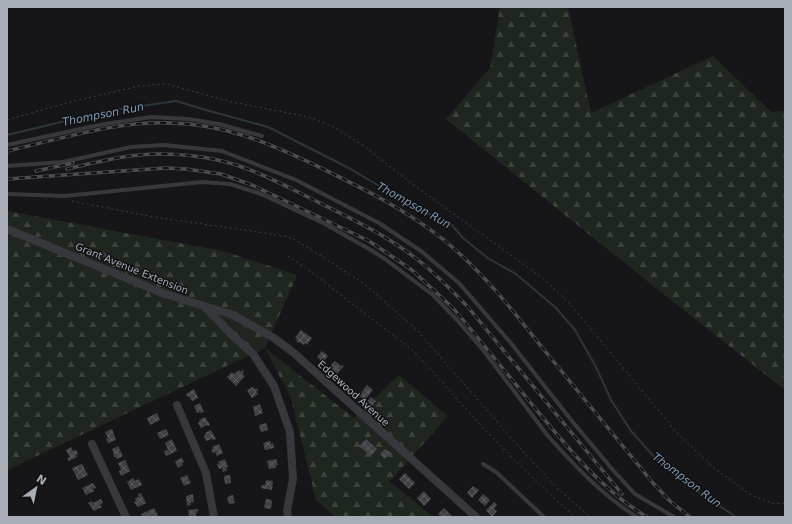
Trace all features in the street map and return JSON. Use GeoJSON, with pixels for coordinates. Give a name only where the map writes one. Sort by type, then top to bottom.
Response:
{"type":"FeatureCollection","features":[{"type":"Feature","properties":{"kind":"street","name":"Grant Avenue Extension"},"geometry":{"type":"LineString","coordinates":[[7,229],[165,294],[204,306],[253,354],[274,386],[290,432],[293,479],[286,511],[288,517]]}},
{"type":"Feature","properties":{"kind":"street","name":"Edgewood Avenue"},"geometry":{"type":"LineString","coordinates":[[204,306],[233,314],[270,336],[294,353],[476,517]]}},
{"type":"Feature","properties":{"kind":"street"},"geometry":{"type":"LineString","coordinates":[[176,405],[206,474],[214,517]]}},
{"type":"Feature","properties":{"kind":"street"},"geometry":{"type":"LineString","coordinates":[[92,444],[126,517]]}},
{"type":"Feature","properties":{"kind":"lane"},"geometry":{"type":"LineString","coordinates":[[7,145],[99,125],[151,117],[188,119],[219,124],[262,136]]}},
{"type":"Feature","properties":{"kind":"lane"},"geometry":{"type":"LineString","coordinates":[[7,166],[62,162],[132,147],[164,145],[222,151],[296,180],[379,223],[421,252],[459,284],[510,342],[572,421],[635,494],[674,517]]}},
{"type":"Feature","properties":{"kind":"lane"},"geometry":{"type":"LineString","coordinates":[[7,194],[65,196],[202,182],[222,183],[239,186],[255,192],[341,232],[385,260],[433,295],[469,333],[562,452],[611,499],[637,517]]}},
{"type":"Feature","properties":{"kind":"lane"},"geometry":{"type":"LineString","coordinates":[[483,464],[496,472],[544,517]]}},
{"type":"Feature","properties":{"kind":"path"},"geometry":{"type":"LineString","coordinates":[[7,120],[74,101],[139,86],[166,84],[232,102],[309,117],[334,127],[364,146],[415,186],[544,279],[572,306],[676,432],[714,468],[751,495],[775,504],[785,503]]}},
{"type":"Feature","properties":{"kind":"path"},"geometry":{"type":"LineString","coordinates":[[65,196],[73,202],[154,217],[292,238],[366,285],[416,329],[532,462],[558,489],[590,517]]}},
{"type":"Feature","properties":{"kind":"path"},"geometry":{"type":"LineString","coordinates":[[288,256],[306,268],[411,349],[478,422],[542,487],[575,517]]}},
{"type":"Feature","properties":{"kind":"green space"},"geometry":{"type":"Polygon","coordinates":[[[500,7],[568,7],[591,113],[713,56],[771,112],[785,111],[785,390],[446,119],[490,68],[500,7]]]}},
{"type":"Feature","properties":{"kind":"green space"},"geometry":{"type":"Polygon","coordinates":[[[7,211],[223,251],[297,275],[265,348],[7,470],[7,211]]]}},
{"type":"Feature","properties":{"kind":"green space"},"geometry":{"type":"Polygon","coordinates":[[[265,348],[354,418],[399,375],[448,416],[390,481],[433,517],[335,517],[316,500],[291,398],[265,348]]]}},
{"type":"Feature","properties":{"kind":"building"},"geometry":{"type":"Polygon","coordinates":[[[301,330],[312,338],[307,345],[305,343],[303,345],[296,341],[297,339],[295,338],[301,330]]]}},
{"type":"Feature","properties":{"kind":"building"},"geometry":{"type":"Polygon","coordinates":[[[322,351],[328,356],[323,362],[317,357],[322,351]]]}},
{"type":"Feature","properties":{"kind":"building"},"geometry":{"type":"Polygon","coordinates":[[[335,361],[341,366],[344,366],[337,374],[329,367],[335,361]]]}},
{"type":"Feature","properties":{"kind":"building"},"geometry":{"type":"Polygon","coordinates":[[[239,370],[244,372],[242,374],[245,376],[236,386],[227,377],[232,372],[234,374],[239,370]]]}},
{"type":"Feature","properties":{"kind":"building"},"geometry":{"type":"Polygon","coordinates":[[[367,385],[373,390],[365,400],[359,396],[367,385]]]}},
{"type":"Feature","properties":{"kind":"building"},"geometry":{"type":"Polygon","coordinates":[[[253,387],[254,389],[257,388],[258,390],[256,392],[258,394],[252,398],[247,390],[253,387]]]}},
{"type":"Feature","properties":{"kind":"building"},"geometry":{"type":"Polygon","coordinates":[[[194,389],[198,398],[192,401],[186,394],[194,389]]]}},
{"type":"Feature","properties":{"kind":"building"},"geometry":{"type":"Polygon","coordinates":[[[371,397],[376,401],[371,407],[366,403],[371,397]]]}},
{"type":"Feature","properties":{"kind":"building"},"geometry":{"type":"Polygon","coordinates":[[[200,403],[204,412],[197,413],[194,406],[200,403]]]}},
{"type":"Feature","properties":{"kind":"building"},"geometry":{"type":"Polygon","coordinates":[[[260,404],[263,413],[255,416],[253,407],[260,404]]]}},
{"type":"Feature","properties":{"kind":"building"},"geometry":{"type":"Polygon","coordinates":[[[157,413],[160,420],[150,425],[147,418],[157,413]]]}},
{"type":"Feature","properties":{"kind":"building"},"geometry":{"type":"Polygon","coordinates":[[[205,417],[210,425],[201,428],[198,423],[200,421],[199,420],[205,417]]]}},
{"type":"Feature","properties":{"kind":"building"},"geometry":{"type":"Polygon","coordinates":[[[266,423],[268,430],[261,432],[259,425],[266,423]]]}},
{"type":"Feature","properties":{"kind":"building"},"geometry":{"type":"Polygon","coordinates":[[[112,429],[116,440],[108,443],[106,439],[108,438],[105,432],[112,429]]]}},
{"type":"Feature","properties":{"kind":"building"},"geometry":{"type":"Polygon","coordinates":[[[166,429],[169,435],[160,439],[157,433],[166,429]]]}},
{"type":"Feature","properties":{"kind":"building"},"geometry":{"type":"Polygon","coordinates":[[[211,430],[216,439],[206,441],[204,436],[206,434],[205,433],[211,430]]]}},
{"type":"Feature","properties":{"kind":"building"},"geometry":{"type":"Polygon","coordinates":[[[172,439],[177,451],[166,456],[164,451],[168,450],[165,443],[172,439]]]}},
{"type":"Feature","properties":{"kind":"building"},"geometry":{"type":"Polygon","coordinates":[[[366,439],[377,449],[371,456],[359,446],[366,439]]]}},
{"type":"Feature","properties":{"kind":"building"},"geometry":{"type":"Polygon","coordinates":[[[270,441],[271,444],[273,443],[274,448],[265,450],[263,443],[270,441]]]}},
{"type":"Feature","properties":{"kind":"building"},"geometry":{"type":"Polygon","coordinates":[[[219,444],[223,453],[217,456],[215,452],[213,453],[211,450],[213,449],[212,447],[219,444]]]}},
{"type":"Feature","properties":{"kind":"building"},"geometry":{"type":"Polygon","coordinates":[[[118,446],[123,456],[117,459],[113,456],[112,449],[118,446]]]}},
{"type":"Feature","properties":{"kind":"building"},"geometry":{"type":"Polygon","coordinates":[[[71,447],[73,451],[76,450],[78,454],[76,455],[77,457],[69,461],[67,458],[70,457],[66,450],[71,447]]]}},
{"type":"Feature","properties":{"kind":"building"},"geometry":{"type":"Polygon","coordinates":[[[385,449],[390,453],[385,459],[380,454],[385,449]]]}},
{"type":"Feature","properties":{"kind":"building"},"geometry":{"type":"Polygon","coordinates":[[[182,458],[184,462],[182,463],[183,465],[178,468],[175,461],[182,458]]]}},
{"type":"Feature","properties":{"kind":"building"},"geometry":{"type":"Polygon","coordinates":[[[225,459],[228,467],[226,468],[227,470],[223,472],[222,468],[219,469],[217,464],[225,459]]]}},
{"type":"Feature","properties":{"kind":"building"},"geometry":{"type":"Polygon","coordinates":[[[276,459],[278,465],[275,466],[276,468],[269,469],[267,461],[276,459]]]}},
{"type":"Feature","properties":{"kind":"building"},"geometry":{"type":"Polygon","coordinates":[[[125,460],[130,471],[121,476],[119,471],[121,470],[118,463],[125,460]]]}},
{"type":"Feature","properties":{"kind":"building"},"geometry":{"type":"Polygon","coordinates":[[[82,464],[88,475],[78,480],[72,468],[82,464]]]}},
{"type":"Feature","properties":{"kind":"building"},"geometry":{"type":"Polygon","coordinates":[[[405,473],[415,483],[409,489],[399,479],[405,473]]]}},
{"type":"Feature","properties":{"kind":"building"},"geometry":{"type":"Polygon","coordinates":[[[187,475],[191,483],[184,486],[180,478],[187,475]]]}},
{"type":"Feature","properties":{"kind":"building"},"geometry":{"type":"Polygon","coordinates":[[[230,475],[231,483],[225,484],[224,476],[230,475]]]}},
{"type":"Feature","properties":{"kind":"building"},"geometry":{"type":"Polygon","coordinates":[[[133,478],[135,481],[139,479],[142,485],[131,490],[127,482],[133,478]]]}},
{"type":"Feature","properties":{"kind":"building"},"geometry":{"type":"Polygon","coordinates":[[[266,480],[273,481],[272,490],[261,488],[262,485],[265,485],[266,480]]]}},
{"type":"Feature","properties":{"kind":"building"},"geometry":{"type":"Polygon","coordinates":[[[93,483],[96,488],[93,489],[94,491],[86,495],[82,488],[93,483]]]}},
{"type":"Feature","properties":{"kind":"building"},"geometry":{"type":"Polygon","coordinates":[[[473,486],[479,490],[472,498],[467,493],[473,486]]]}},
{"type":"Feature","properties":{"kind":"building"},"geometry":{"type":"Polygon","coordinates":[[[424,491],[431,499],[424,506],[417,498],[424,491]]]}},
{"type":"Feature","properties":{"kind":"building"},"geometry":{"type":"Polygon","coordinates":[[[141,493],[146,503],[138,507],[134,502],[136,501],[135,498],[139,497],[138,494],[141,493]]]}},
{"type":"Feature","properties":{"kind":"building"},"geometry":{"type":"Polygon","coordinates":[[[193,494],[194,502],[187,506],[186,496],[193,494]]]}},
{"type":"Feature","properties":{"kind":"building"},"geometry":{"type":"Polygon","coordinates":[[[483,494],[490,500],[485,506],[478,500],[483,494]]]}},
{"type":"Feature","properties":{"kind":"building"},"geometry":{"type":"Polygon","coordinates":[[[233,495],[235,503],[229,504],[227,497],[233,495]]]}},
{"type":"Feature","properties":{"kind":"building"},"geometry":{"type":"Polygon","coordinates":[[[101,499],[103,503],[100,505],[102,507],[94,511],[88,503],[92,501],[93,503],[101,499]]]}},
{"type":"Feature","properties":{"kind":"building"},"geometry":{"type":"Polygon","coordinates":[[[266,499],[272,500],[271,509],[264,508],[266,499]]]}},
{"type":"Feature","properties":{"kind":"building"},"geometry":{"type":"Polygon","coordinates":[[[494,502],[497,505],[494,509],[497,511],[492,517],[486,510],[494,502]]]}},
{"type":"Feature","properties":{"kind":"building"},"geometry":{"type":"Polygon","coordinates":[[[154,508],[158,515],[154,517],[142,517],[141,514],[154,508]]]}},
{"type":"Feature","properties":{"kind":"building"},"geometry":{"type":"Polygon","coordinates":[[[444,508],[452,516],[451,517],[439,517],[440,516],[438,514],[444,508]]]}},
{"type":"Feature","properties":{"kind":"building"},"geometry":{"type":"Polygon","coordinates":[[[198,509],[196,516],[189,517],[188,510],[198,509]]]}},
{"type":"Feature","properties":{"kind":"waterway","name":"Thompson Run"},"geometry":{"type":"LineString","coordinates":[[7,135],[107,111],[176,101],[268,127],[347,167],[422,211],[450,223],[463,238],[489,259],[516,274],[556,308],[575,330],[596,367],[611,400],[631,431],[657,460],[696,490],[736,517]]}},
{"type":"Feature","properties":{"kind":"railway"},"geometry":{"type":"LineString","coordinates":[[7,151],[108,128],[149,123],[190,124],[210,127],[246,136],[317,166],[367,191],[414,218],[444,240],[472,265],[510,307],[653,483],[670,501],[690,517]]}},
{"type":"Feature","properties":{"kind":"railway"},"geometry":{"type":"LineString","coordinates":[[67,169],[112,159],[147,154],[181,155],[214,159],[245,168],[269,178],[351,218],[379,234],[425,265],[467,306],[622,494]]}},
{"type":"Feature","properties":{"kind":"railway"},"geometry":{"type":"LineString","coordinates":[[36,171],[73,163]]}},
{"type":"Feature","properties":{"kind":"railway"},"geometry":{"type":"LineString","coordinates":[[7,179],[165,168],[186,169],[221,174],[252,185],[369,241],[412,270],[453,308],[569,449],[614,493],[647,517]]}}]}
